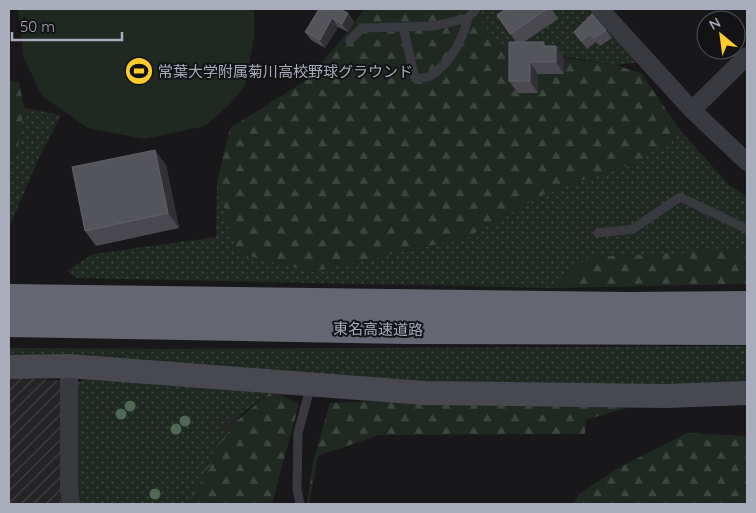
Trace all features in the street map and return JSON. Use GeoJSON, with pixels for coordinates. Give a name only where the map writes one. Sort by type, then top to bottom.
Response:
{"type":"FeatureCollection","features":[{"type":"Feature","properties":{"kind":"highway","name":"東名高速道路"},"geometry":{"type":"LineString","coordinates":[[9,298],[580,306],[747,305]]}},
{"type":"Feature","properties":{"kind":"highway","name":"東名高速道路"},"geometry":{"type":"LineString","coordinates":[[9,324],[414,330],[747,331]]}},
{"type":"Feature","properties":{"kind":"street"},"geometry":{"type":"LineString","coordinates":[[599,12],[692,110],[747,162]]}},
{"type":"Feature","properties":{"kind":"street"},"geometry":{"type":"LineString","coordinates":[[692,110],[747,56]]}},
{"type":"Feature","properties":{"kind":"street"},"geometry":{"type":"LineString","coordinates":[[9,367],[68,366],[424,393],[666,396],[747,393]]}},
{"type":"Feature","properties":{"kind":"street"},"geometry":{"type":"LineString","coordinates":[[68,366],[68,470],[71,504]]}},
{"type":"Feature","properties":{"kind":"lane"},"geometry":{"type":"LineString","coordinates":[[404,28],[415,78],[429,77],[455,51],[464,36],[468,18],[476,9]]}},
{"type":"Feature","properties":{"kind":"lane"},"geometry":{"type":"LineString","coordinates":[[350,40],[362,28],[435,26],[468,18]]}},
{"type":"Feature","properties":{"kind":"lane"},"geometry":{"type":"LineString","coordinates":[[598,233],[633,229],[680,197],[747,229]]}},
{"type":"Feature","properties":{"kind":"lane"},"geometry":{"type":"LineString","coordinates":[[300,504],[297,489],[298,433],[311,384]]}},
{"type":"Feature","properties":{"kind":"shaded area"},"geometry":{"type":"Polygon","coordinates":[[[9,377],[250,393],[201,504],[9,504],[9,377]]]}},
{"type":"Feature","properties":{"kind":"green space","name":"常葉大学附属菊川高校野球グラウンド"},"geometry":{"type":"Polygon","coordinates":[[[18,9],[254,9],[254,37],[245,86],[229,105],[205,126],[144,139],[88,128],[42,96],[23,56],[18,9]]]}},
{"type":"Feature","properties":{"kind":"green space"},"geometry":{"type":"Polygon","coordinates":[[[364,9],[473,9],[499,46],[615,65],[641,73],[680,130],[640,161],[550,191],[468,237],[312,272],[237,253],[217,182],[230,128],[305,81],[348,32],[364,9]]]}},
{"type":"Feature","properties":{"kind":"green space"},"geometry":{"type":"Polygon","coordinates":[[[473,9],[591,9],[641,62],[615,65],[498,46],[473,9]]]}},
{"type":"Feature","properties":{"kind":"green space"},"geometry":{"type":"Polygon","coordinates":[[[9,81],[19,82],[24,108],[17,154],[9,163],[9,81]]]}},
{"type":"Feature","properties":{"kind":"green space"},"geometry":{"type":"Polygon","coordinates":[[[24,108],[61,115],[37,162],[9,225],[9,162],[17,154],[24,108]]]}},
{"type":"Feature","properties":{"kind":"green space"},"geometry":{"type":"Polygon","coordinates":[[[680,130],[729,185],[747,197],[747,251],[588,257],[556,288],[76,278],[67,271],[93,254],[216,237],[217,182],[237,253],[312,272],[468,237],[550,191],[640,161],[680,130]]]}},
{"type":"Feature","properties":{"kind":"green space"},"geometry":{"type":"Polygon","coordinates":[[[747,250],[747,284],[556,288],[588,257],[747,250]]]}},
{"type":"Feature","properties":{"kind":"green space"},"geometry":{"type":"Polygon","coordinates":[[[747,346],[747,393],[103,372],[157,385],[272,391],[228,423],[188,504],[76,504],[68,412],[85,371],[9,369],[9,348],[747,346]]]}},
{"type":"Feature","properties":{"kind":"green space"},"geometry":{"type":"Polygon","coordinates":[[[272,391],[299,404],[272,504],[189,504],[233,424],[272,391]]]}},
{"type":"Feature","properties":{"kind":"green space"},"geometry":{"type":"Polygon","coordinates":[[[597,392],[666,396],[586,420],[585,434],[379,435],[318,456],[309,504],[307,504],[313,462],[330,403],[597,392]]]}},
{"type":"Feature","properties":{"kind":"green space"},"geometry":{"type":"Polygon","coordinates":[[[687,433],[747,436],[747,504],[573,504],[579,494],[620,467],[687,433]]]}},
{"type":"Feature","properties":{"kind":"building"},"geometry":{"type":"Polygon","coordinates":[[[319,9],[340,9],[348,13],[342,24],[332,18],[320,40],[305,32],[319,9]]]}},
{"type":"Feature","properties":{"kind":"building"},"geometry":{"type":"Polygon","coordinates":[[[506,9],[547,9],[510,34],[497,15],[506,9]]]}},
{"type":"Feature","properties":{"kind":"building"},"geometry":{"type":"Polygon","coordinates":[[[592,14],[606,30],[594,38],[590,34],[581,41],[574,32],[592,14]]]}},
{"type":"Feature","properties":{"kind":"building"},"geometry":{"type":"Polygon","coordinates":[[[509,42],[544,42],[544,46],[556,46],[556,62],[530,62],[530,81],[509,81],[509,42]]]}},
{"type":"Feature","properties":{"kind":"building"},"geometry":{"type":"Polygon","coordinates":[[[155,150],[168,213],[85,231],[72,167],[155,150]]]}},
{"type":"Feature","properties":{"kind":"place","name":"常葉大学附属菊川高校野球グラウンド"},"geometry":{"type":"Point","coordinates":[139,71]}}]}
